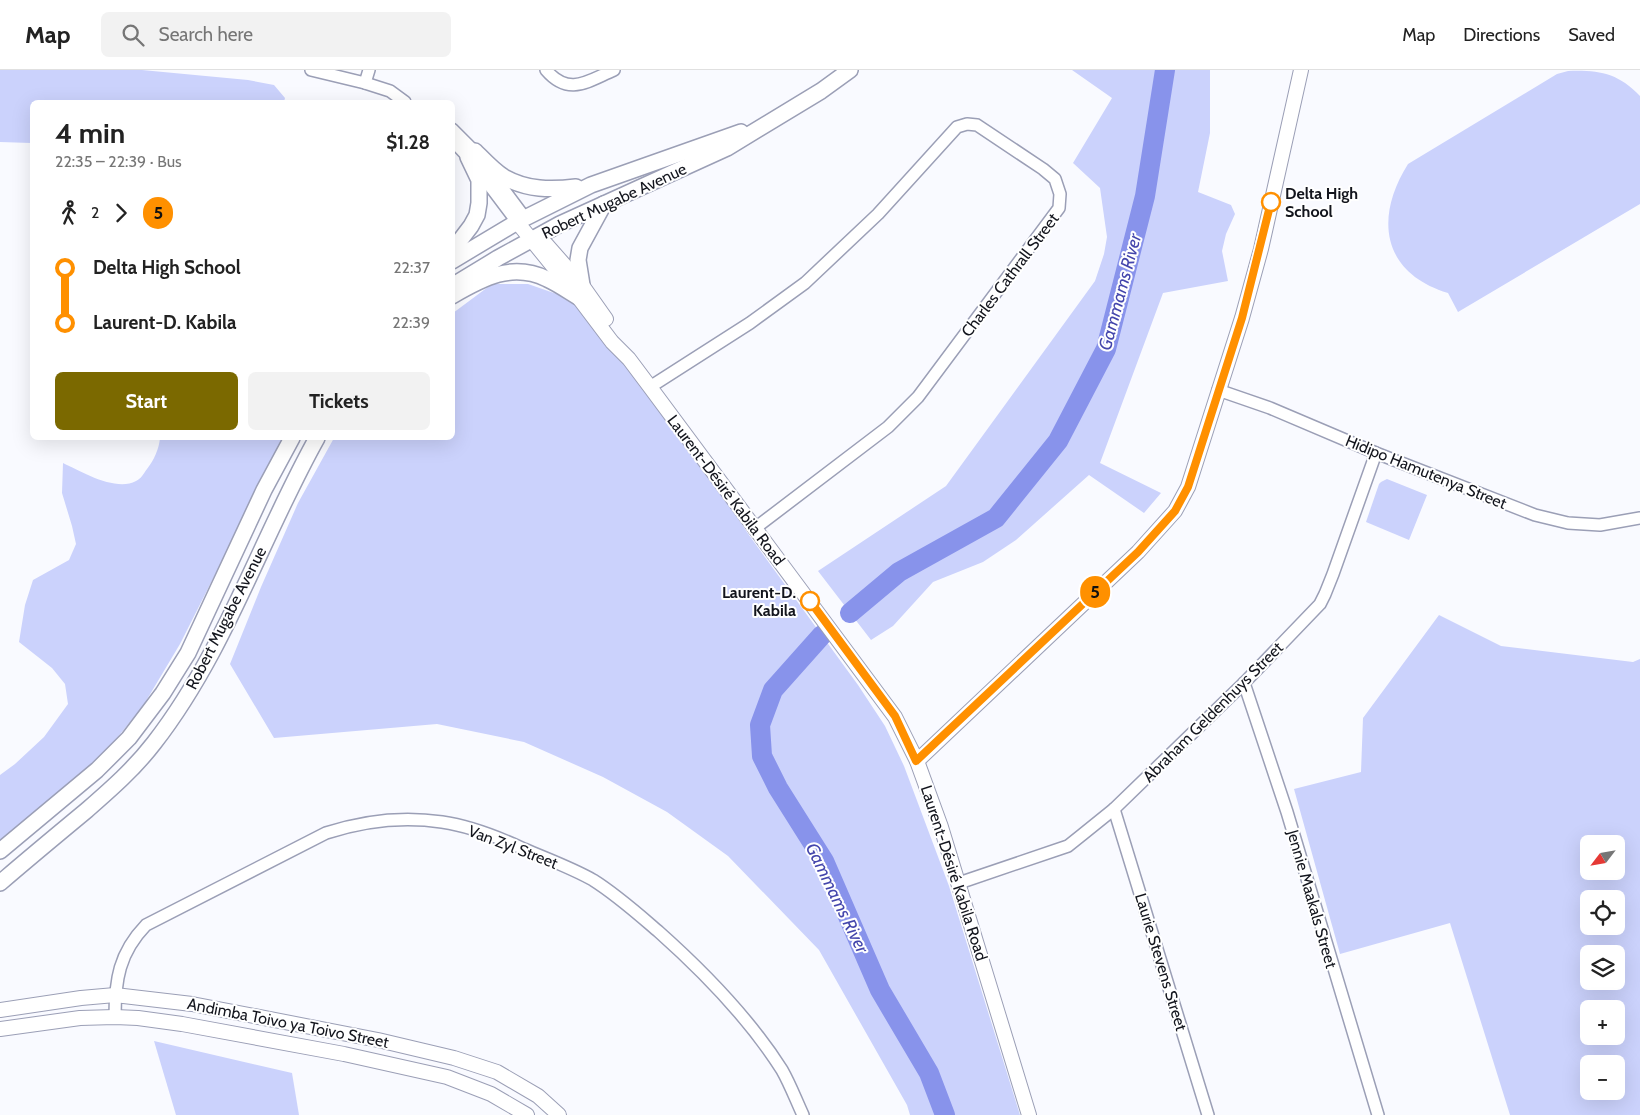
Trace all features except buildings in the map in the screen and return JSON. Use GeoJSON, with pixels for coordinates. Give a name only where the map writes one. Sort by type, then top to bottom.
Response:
{"type":"FeatureCollection","features":[{"type":"Feature","properties":{"kind":"main road","name":"Robert Mugabe Avenue"},"geometry":{"type":"LineString","coordinates":[[455,284],[535,238],[727,148],[850,70]]}},
{"type":"Feature","properties":{"kind":"main road","name":"Robert Mugabe Avenue"},"geometry":{"type":"LineString","coordinates":[[455,259],[521,220],[591,185],[777,118]]}},
{"type":"Feature","properties":{"kind":"main road"},"geometry":{"type":"LineString","coordinates":[[472,154],[503,177],[522,185],[538,189],[556,190],[591,185]]}},
{"type":"Feature","properties":{"kind":"main road"},"geometry":{"type":"LineString","coordinates":[[455,247],[471,226],[479,203],[479,180],[472,154]]}},
{"type":"Feature","properties":{"kind":"main road"},"geometry":{"type":"LineString","coordinates":[[455,294],[492,275],[506,272],[520,272],[580,291],[578,260],[580,248],[604,204]]}},
{"type":"Feature","properties":{"kind":"main road","name":"Robert Mugabe Avenue"},"geometry":{"type":"LineString","coordinates":[[0,852],[97,770],[129,738],[163,693],[188,652],[264,490],[291,440]]}},
{"type":"Feature","properties":{"kind":"main road","name":"Robert Mugabe Avenue"},"geometry":{"type":"LineString","coordinates":[[0,883],[117,784],[154,743],[203,669],[277,514],[317,440]]}},
{"type":"Feature","properties":{"kind":"street"},"geometry":{"type":"LineString","coordinates":[[311,70],[365,83],[410,100]]}},
{"type":"Feature","properties":{"kind":"street"},"geometry":{"type":"LineString","coordinates":[[365,83],[369,70]]}},
{"type":"Feature","properties":{"kind":"street"},"geometry":{"type":"LineString","coordinates":[[546,70],[557,81],[568,85],[579,85],[614,70]]}},
{"type":"Feature","properties":{"kind":"street"},"geometry":{"type":"LineString","coordinates":[[916,761],[1132,558],[1175,511],[1188,487],[1242,318],[1302,70]]}},
{"type":"Feature","properties":{"kind":"street"},"geometry":{"type":"LineString","coordinates":[[390,91],[403,100]]}},
{"type":"Feature","properties":{"kind":"street","name":"Charles Cathrall Street"},"geometry":{"type":"LineString","coordinates":[[650,387],[750,323],[805,283],[878,214],[957,127],[967,124],[977,125],[1043,169],[1055,180],[1060,194],[1060,208],[918,398],[888,427],[754,529]]}},
{"type":"Feature","properties":{"kind":"street"},"geometry":{"type":"LineString","coordinates":[[455,133],[472,154]]}},
{"type":"Feature","properties":{"kind":"street","name":"Laurent-Désiré Kabila Road"},"geometry":{"type":"LineString","coordinates":[[455,142],[472,154],[535,238],[580,291],[612,342],[650,387],[895,716],[916,761],[941,827],[1029,1115]]}},
{"type":"Feature","properties":{"kind":"street","name":"Hidipo Hamutenya Street"},"geometry":{"type":"LineString","coordinates":[[1218,390],[1270,408],[1376,453],[1535,515],[1568,523],[1600,525],[1640,518]]}},
{"type":"Feature","properties":{"kind":"street","name":"Abraham Geldenhuys Street"},"geometry":{"type":"LineString","coordinates":[[959,883],[1068,846],[1114,809],[1244,683],[1312,612],[1325,594],[1376,453]]}},
{"type":"Feature","properties":{"kind":"street","name":"Jennie Maakals Street"},"geometry":{"type":"LineString","coordinates":[[1244,683],[1287,812],[1378,1115]]}},
{"type":"Feature","properties":{"kind":"street","name":"Laurie Stevens Street"},"geometry":{"type":"LineString","coordinates":[[1114,809],[1208,1115]]}},
{"type":"Feature","properties":{"kind":"street","name":"Van Zyl Street"},"geometry":{"type":"LineString","coordinates":[[115,1017],[115,995],[122,963],[130,944],[146,926],[326,833],[351,825],[381,820],[411,819],[443,822],[490,834],[550,860],[593,880],[632,908],[696,965],[747,1022],[782,1071],[802,1115]]}},
{"type":"Feature","properties":{"kind":"street","name":"Andimba Toivo ya Toivo Street"},"geometry":{"type":"LineString","coordinates":[[0,1010],[80,998],[115,995],[192,1004],[378,1040],[454,1058],[497,1072],[538,1096],[559,1115]]}},
{"type":"Feature","properties":{"kind":"street","name":"Andimba Toivo ya Toivo Street"},"geometry":{"type":"LineString","coordinates":[[0,1030],[80,1018],[138,1018],[182,1024],[344,1054],[447,1077],[491,1094],[527,1115]]}},
{"type":"Feature","properties":{"kind":"shaded area"},"geometry":{"type":"Polygon","coordinates":[[[0,70],[142,70],[248,80],[274,85],[285,98],[284,100],[30,100],[30,143],[0,142],[0,70]]]}},
{"type":"Feature","properties":{"kind":"shaded area"},"geometry":{"type":"Polygon","coordinates":[[[1072,70],[1210,70],[1210,133],[1198,192],[1231,205],[1235,214],[1226,234],[1222,251],[1228,281],[1163,293],[1100,463],[1161,493],[1144,513],[1089,475],[1016,540],[983,562],[933,582],[893,626],[871,640],[818,571],[946,486],[1095,281],[1104,254],[1107,237],[1100,188],[1073,163],[1112,98],[1072,70]]]}},
{"type":"Feature","properties":{"kind":"shaded area"},"geometry":{"type":"Polygon","coordinates":[[[1568,71],[1589,71],[1607,74],[1624,82],[1640,96],[1640,204],[1458,312],[1448,293],[1426,284],[1409,272],[1397,258],[1390,241],[1388,223],[1397,184],[1408,164],[1557,74],[1568,71]]]}},
{"type":"Feature","properties":{"kind":"shaded area"},"geometry":{"type":"Polygon","coordinates":[[[492,284],[528,284],[574,300],[650,387],[749,535],[858,685],[885,726],[904,766],[949,886],[1020,1115],[910,1115],[907,1105],[819,950],[728,856],[667,812],[603,777],[524,742],[437,724],[274,738],[230,664],[261,587],[298,503],[333,440],[455,440],[455,312],[492,284]]]}},
{"type":"Feature","properties":{"kind":"shaded area"},"geometry":{"type":"Polygon","coordinates":[[[160,440],[283,440],[180,644],[143,706],[113,743],[77,778],[0,841],[0,775],[44,737],[68,704],[65,684],[52,668],[19,642],[25,605],[33,580],[69,560],[76,544],[62,493],[63,463],[99,480],[109,483],[128,484],[142,476],[150,466],[160,440]]]}},
{"type":"Feature","properties":{"kind":"shaded area"},"geometry":{"type":"Polygon","coordinates":[[[1387,479],[1427,495],[1409,540],[1366,522],[1379,484],[1387,479]]]}},
{"type":"Feature","properties":{"kind":"shaded area"},"geometry":{"type":"Polygon","coordinates":[[[1439,615],[1501,646],[1633,662],[1640,659],[1640,1115],[1510,1115],[1450,923],[1340,954],[1294,789],[1361,772],[1363,718],[1439,615]]]}},
{"type":"Feature","properties":{"kind":"shaded area"},"geometry":{"type":"Polygon","coordinates":[[[154,1041],[292,1073],[299,1115],[176,1115],[154,1041]]]}},
{"type":"Feature","properties":{"kind":"waterway","name":"Gammams River"},"geometry":{"type":"LineString","coordinates":[[850,613],[899,572],[996,518],[1058,441],[1106,349],[1145,196],[1165,70]]}},
{"type":"Feature","properties":{"kind":"waterway","name":"Gammams River"},"geometry":{"type":"LineString","coordinates":[[822,635],[773,690],[760,725],[762,756],[778,788],[824,861],[880,990],[929,1073],[945,1115]]}},
{"type":"Feature","properties":{"kind":"bus line","name":"5"},"geometry":{"type":"LineString","coordinates":[[810,601],[895,716],[916,761],[1138,552],[1175,511],[1188,487],[1242,318],[1271,202]]}},
{"type":"Feature","properties":{"kind":"place","name":"Delta High School"},"geometry":{"type":"Point","coordinates":[1271,202]}},
{"type":"Feature","properties":{"kind":"place","name":"Laurent-D. Kabila"},"geometry":{"type":"Point","coordinates":[810,601]}}]}
